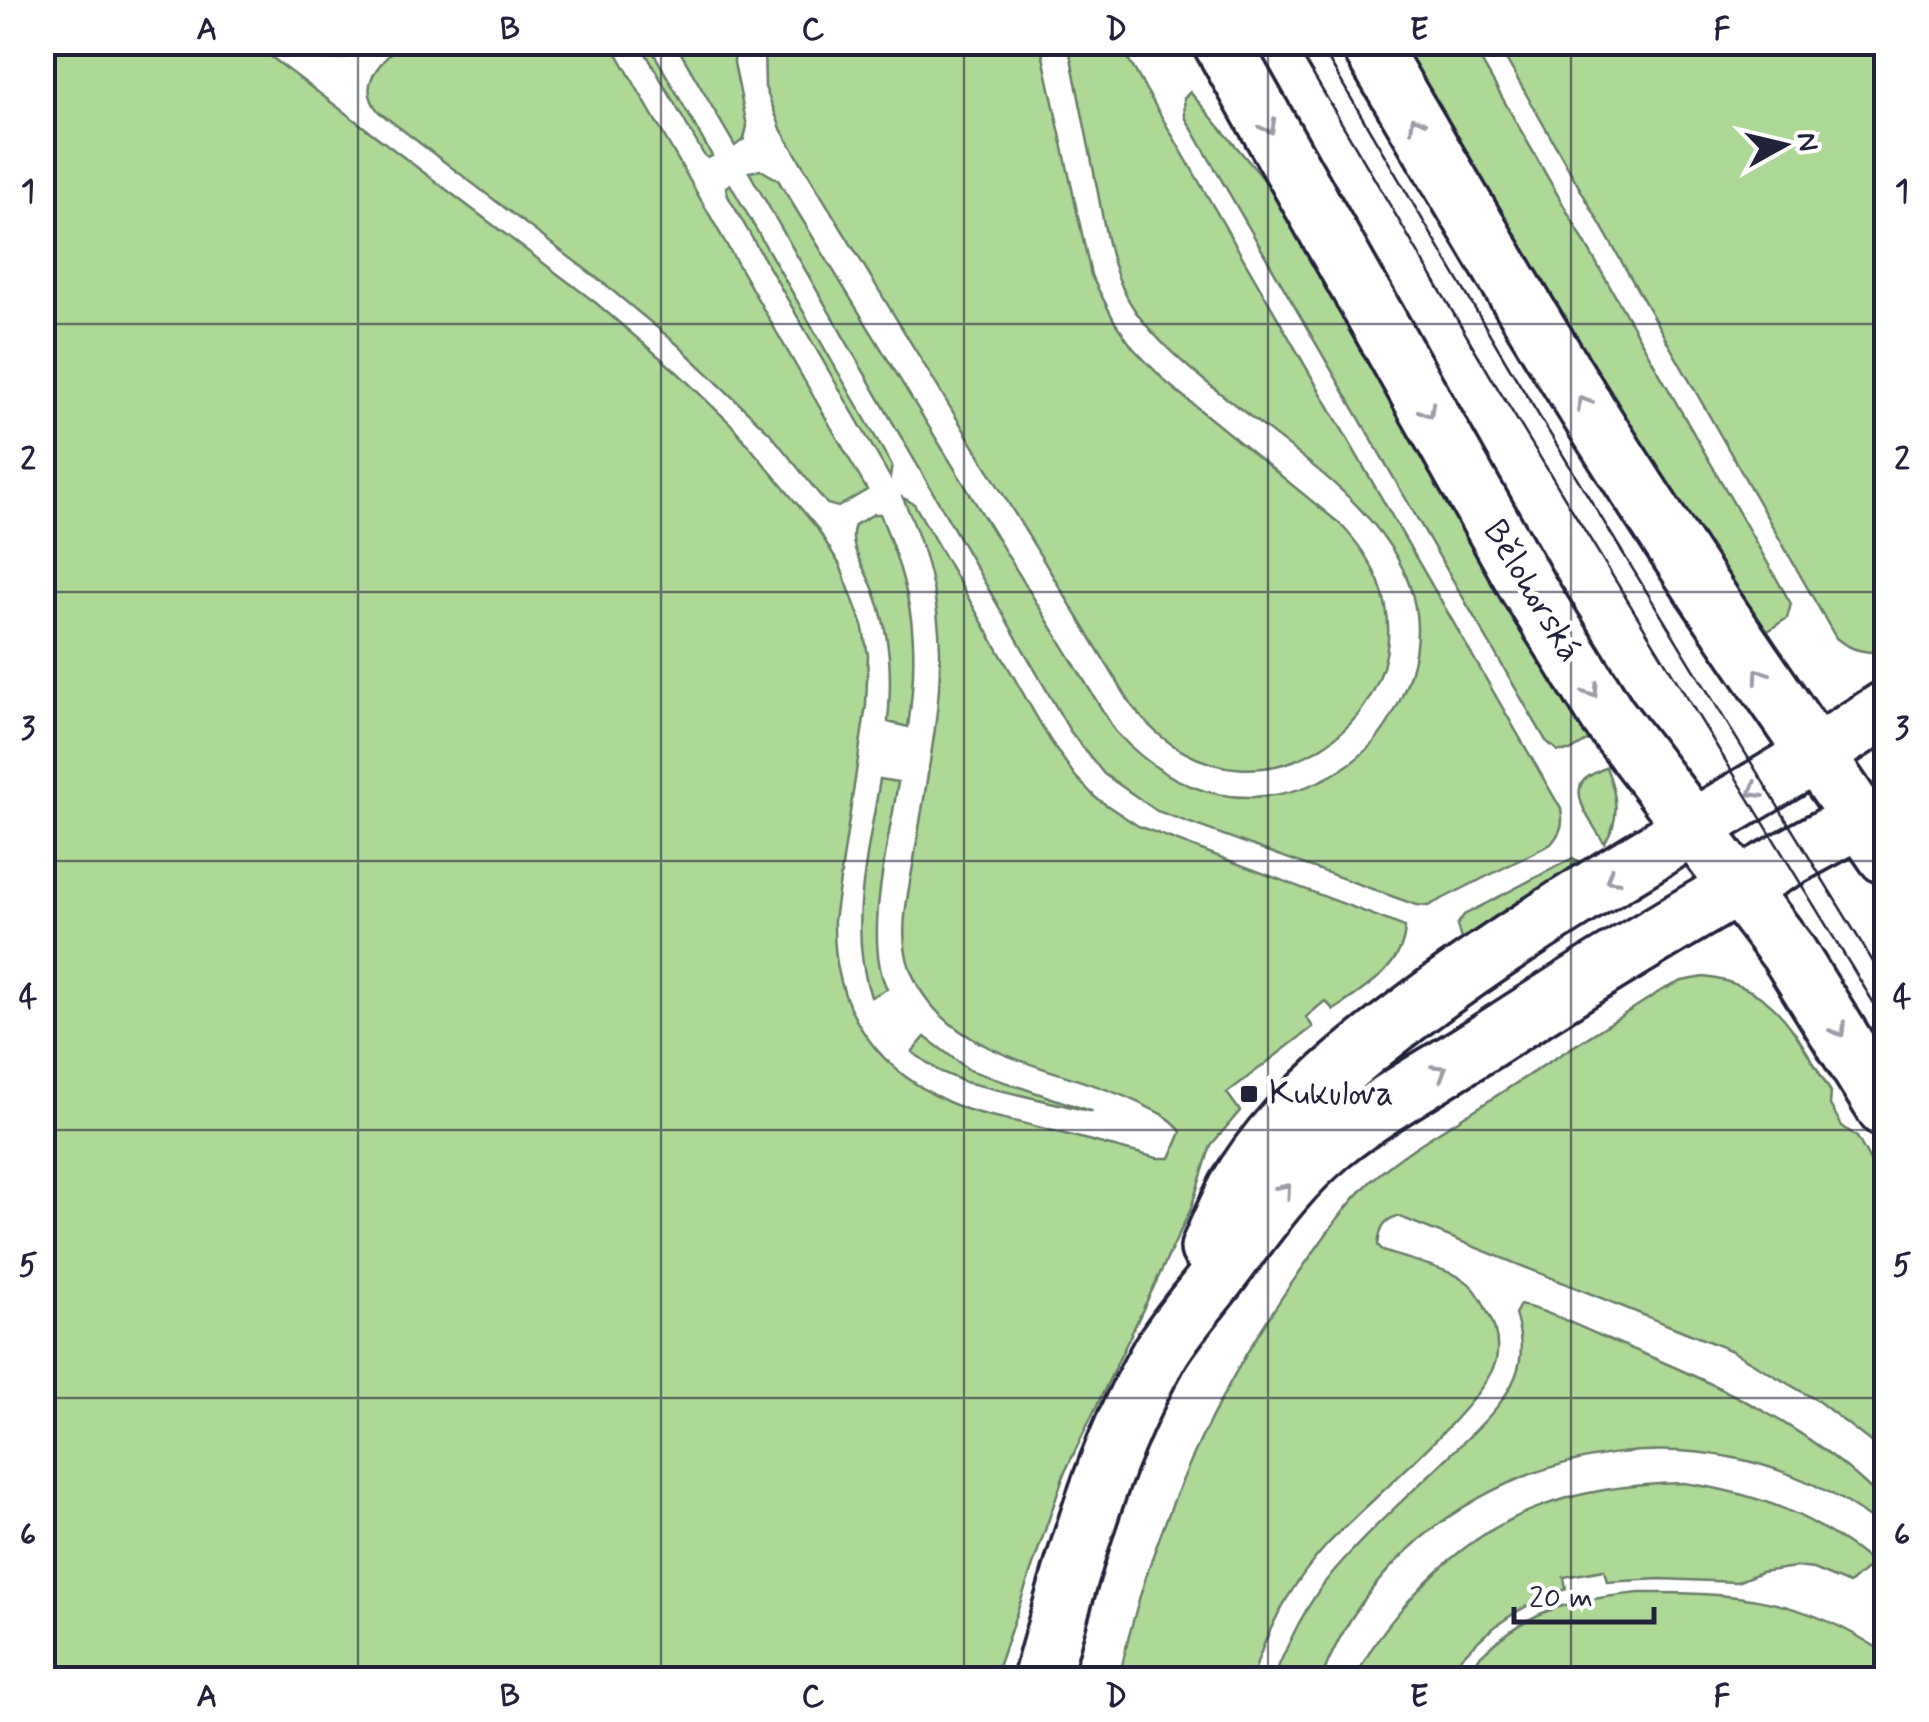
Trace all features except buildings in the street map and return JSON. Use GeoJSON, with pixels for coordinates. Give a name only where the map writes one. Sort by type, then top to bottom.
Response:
{"type":"FeatureCollection","features":[{"type":"Feature","properties":{"kind":"main road","name":"Bělohorská"},"geometry":{"type":"LineString","coordinates":[[1221,42],[1528,588],[1608,716],[1739,884],[1826,1009],[1886,1110]]}},
{"type":"Feature","properties":{"kind":"main road"},"geometry":{"type":"LineString","coordinates":[[1161,1350],[1260,1218],[1330,1144],[1378,1108],[1739,884],[1878,826],[1815,755],[1586,409],[1368,42]]}},
{"type":"Feature","properties":{"kind":"main road"},"geometry":{"type":"LineString","coordinates":[[1041,1680],[1082,1532],[1126,1418],[1246,1173],[1269,1142],[1320,1088],[1449,984],[1543,921],[1886,709]]}},
{"type":"Feature","properties":{"kind":"green space"},"geometry":{"type":"Polygon","coordinates":[[[42,43],[253,43],[596,303],[730,423],[817,528],[840,565],[862,624],[868,655],[866,705],[834,920],[835,953],[841,983],[866,1036],[907,1078],[971,1111],[1157,1158],[1170,1158],[1181,1132],[1165,1116],[1114,1092],[979,1042],[950,1024],[927,999],[910,968],[904,939],[906,908],[940,671],[933,589],[922,545],[903,498],[914,504],[1050,740],[1096,798],[1138,826],[1405,927],[1398,954],[1380,976],[1334,1010],[1325,1001],[1306,1017],[1313,1027],[1227,1093],[1240,1111],[1211,1145],[1190,1211],[1065,1472],[994,1679],[43,1679],[42,43]]]}},
{"type":"Feature","properties":{"kind":"green space"},"geometry":{"type":"Polygon","coordinates":[[[291,43],[369,43],[350,56],[331,59],[291,43]]]}},
{"type":"Feature","properties":{"kind":"green space"},"geometry":{"type":"Polygon","coordinates":[[[401,43],[611,43],[867,490],[838,507],[827,504],[770,433],[677,344],[379,112],[372,102],[370,83],[379,66],[401,43]]]}},
{"type":"Feature","properties":{"kind":"green space"},"geometry":{"type":"Polygon","coordinates":[[[640,43],[648,43],[712,156],[704,155],[640,43]]]}},
{"type":"Feature","properties":{"kind":"green space"},"geometry":{"type":"Polygon","coordinates":[[[675,43],[735,43],[734,63],[747,126],[744,139],[735,146],[675,43]]]}},
{"type":"Feature","properties":{"kind":"green space"},"geometry":{"type":"Polygon","coordinates":[[[764,43],[1040,43],[1091,275],[1116,324],[1167,383],[1340,524],[1379,582],[1388,640],[1373,692],[1340,734],[1293,761],[1239,769],[1184,752],[1132,706],[782,131],[765,87],[764,43]]]}},
{"type":"Feature","properties":{"kind":"green space"},"geometry":{"type":"Polygon","coordinates":[[[1068,43],[1119,43],[1561,809],[1561,828],[1551,844],[1428,906],[1416,905],[1157,811],[1104,774],[1070,731],[749,172],[761,170],[778,180],[1115,731],[1160,770],[1194,788],[1233,796],[1274,795],[1314,784],[1350,764],[1380,735],[1391,718],[1416,649],[1411,589],[1383,536],[1339,488],[1178,358],[1127,298],[1110,250],[1068,43]]]}},
{"type":"Feature","properties":{"kind":"green space"},"geometry":{"type":"Polygon","coordinates":[[[1397,43],[1471,43],[1791,604],[1787,618],[1765,633],[1602,381],[1397,43]]]}},
{"type":"Feature","properties":{"kind":"green space"},"geometry":{"type":"Polygon","coordinates":[[[1497,43],[1886,43],[1886,652],[1860,650],[1836,638],[1497,43]]]}},
{"type":"Feature","properties":{"kind":"green space"},"geometry":{"type":"Polygon","coordinates":[[[1190,92],[1267,183],[1532,649],[1590,739],[1570,751],[1558,751],[1546,741],[1185,117],[1184,98],[1190,92]]]}},
{"type":"Feature","properties":{"kind":"green space"},"geometry":{"type":"Polygon","coordinates":[[[730,184],[892,466],[890,477],[728,196],[726,187],[730,184]]]}},
{"type":"Feature","properties":{"kind":"green space"},"geometry":{"type":"Polygon","coordinates":[[[880,514],[891,542],[911,618],[913,669],[908,727],[888,722],[890,672],[884,624],[853,541],[855,525],[880,514]]]}},
{"type":"Feature","properties":{"kind":"green space"},"geometry":{"type":"Polygon","coordinates":[[[1606,767],[1616,806],[1613,825],[1604,843],[1585,812],[1580,787],[1588,776],[1606,767]]]}},
{"type":"Feature","properties":{"kind":"green space"},"geometry":{"type":"Polygon","coordinates":[[[880,779],[898,782],[877,916],[880,968],[887,989],[871,997],[864,970],[860,916],[880,779]]]}},
{"type":"Feature","properties":{"kind":"green space"},"geometry":{"type":"Polygon","coordinates":[[[1573,858],[1586,865],[1463,947],[1457,925],[1464,915],[1573,858]]]}},
{"type":"Feature","properties":{"kind":"green space"},"geometry":{"type":"Polygon","coordinates":[[[1704,977],[1750,991],[1782,1016],[1831,1092],[1830,1105],[1842,1126],[1857,1137],[1886,1190],[1886,1454],[1818,1401],[1730,1350],[1398,1216],[1388,1220],[1381,1230],[1378,1245],[1383,1251],[1454,1274],[1471,1285],[1482,1300],[1497,1340],[1496,1360],[1487,1379],[1447,1428],[1313,1561],[1281,1609],[1252,1679],[1119,1679],[1149,1568],[1191,1460],[1275,1307],[1345,1210],[1370,1182],[1421,1143],[1662,990],[1704,977]]]}},
{"type":"Feature","properties":{"kind":"green space"},"geometry":{"type":"Polygon","coordinates":[[[925,1037],[969,1070],[1093,1112],[965,1082],[939,1071],[912,1052],[925,1037]]]}},
{"type":"Feature","properties":{"kind":"green space"},"geometry":{"type":"Polygon","coordinates":[[[1520,1305],[1556,1316],[1687,1373],[1793,1429],[1857,1476],[1886,1504],[1886,1531],[1812,1484],[1731,1458],[1648,1451],[1566,1463],[1489,1493],[1420,1539],[1363,1602],[1321,1679],[1273,1679],[1299,1623],[1333,1572],[1477,1429],[1503,1398],[1520,1359],[1515,1314],[1520,1305]]]}},
{"type":"Feature","properties":{"kind":"green space"},"geometry":{"type":"Polygon","coordinates":[[[1684,1483],[1737,1493],[1785,1509],[1829,1532],[1873,1563],[1849,1584],[1813,1569],[1796,1567],[1761,1572],[1737,1582],[1607,1582],[1604,1570],[1564,1577],[1566,1589],[1497,1625],[1442,1679],[1356,1679],[1380,1636],[1412,1597],[1441,1568],[1502,1524],[1569,1498],[1605,1490],[1684,1483]]]}},
{"type":"Feature","properties":{"kind":"green space"},"geometry":{"type":"Polygon","coordinates":[[[1639,1593],[1738,1597],[1798,1610],[1856,1635],[1886,1654],[1886,1679],[1458,1679],[1499,1639],[1538,1615],[1582,1601],[1639,1593]]]}},
{"type":"Feature","properties":{"kind":"tram line"},"geometry":{"type":"LineString","coordinates":[[1294,42],[1494,382],[1886,1023]]}},
{"type":"Feature","properties":{"kind":"tram line"},"geometry":{"type":"LineString","coordinates":[[1318,42],[1511,370],[1886,983]]}},
{"type":"Feature","properties":{"kind":"place","name":"Kukulova"},"geometry":{"type":"Point","coordinates":[1249,1094]}}]}
